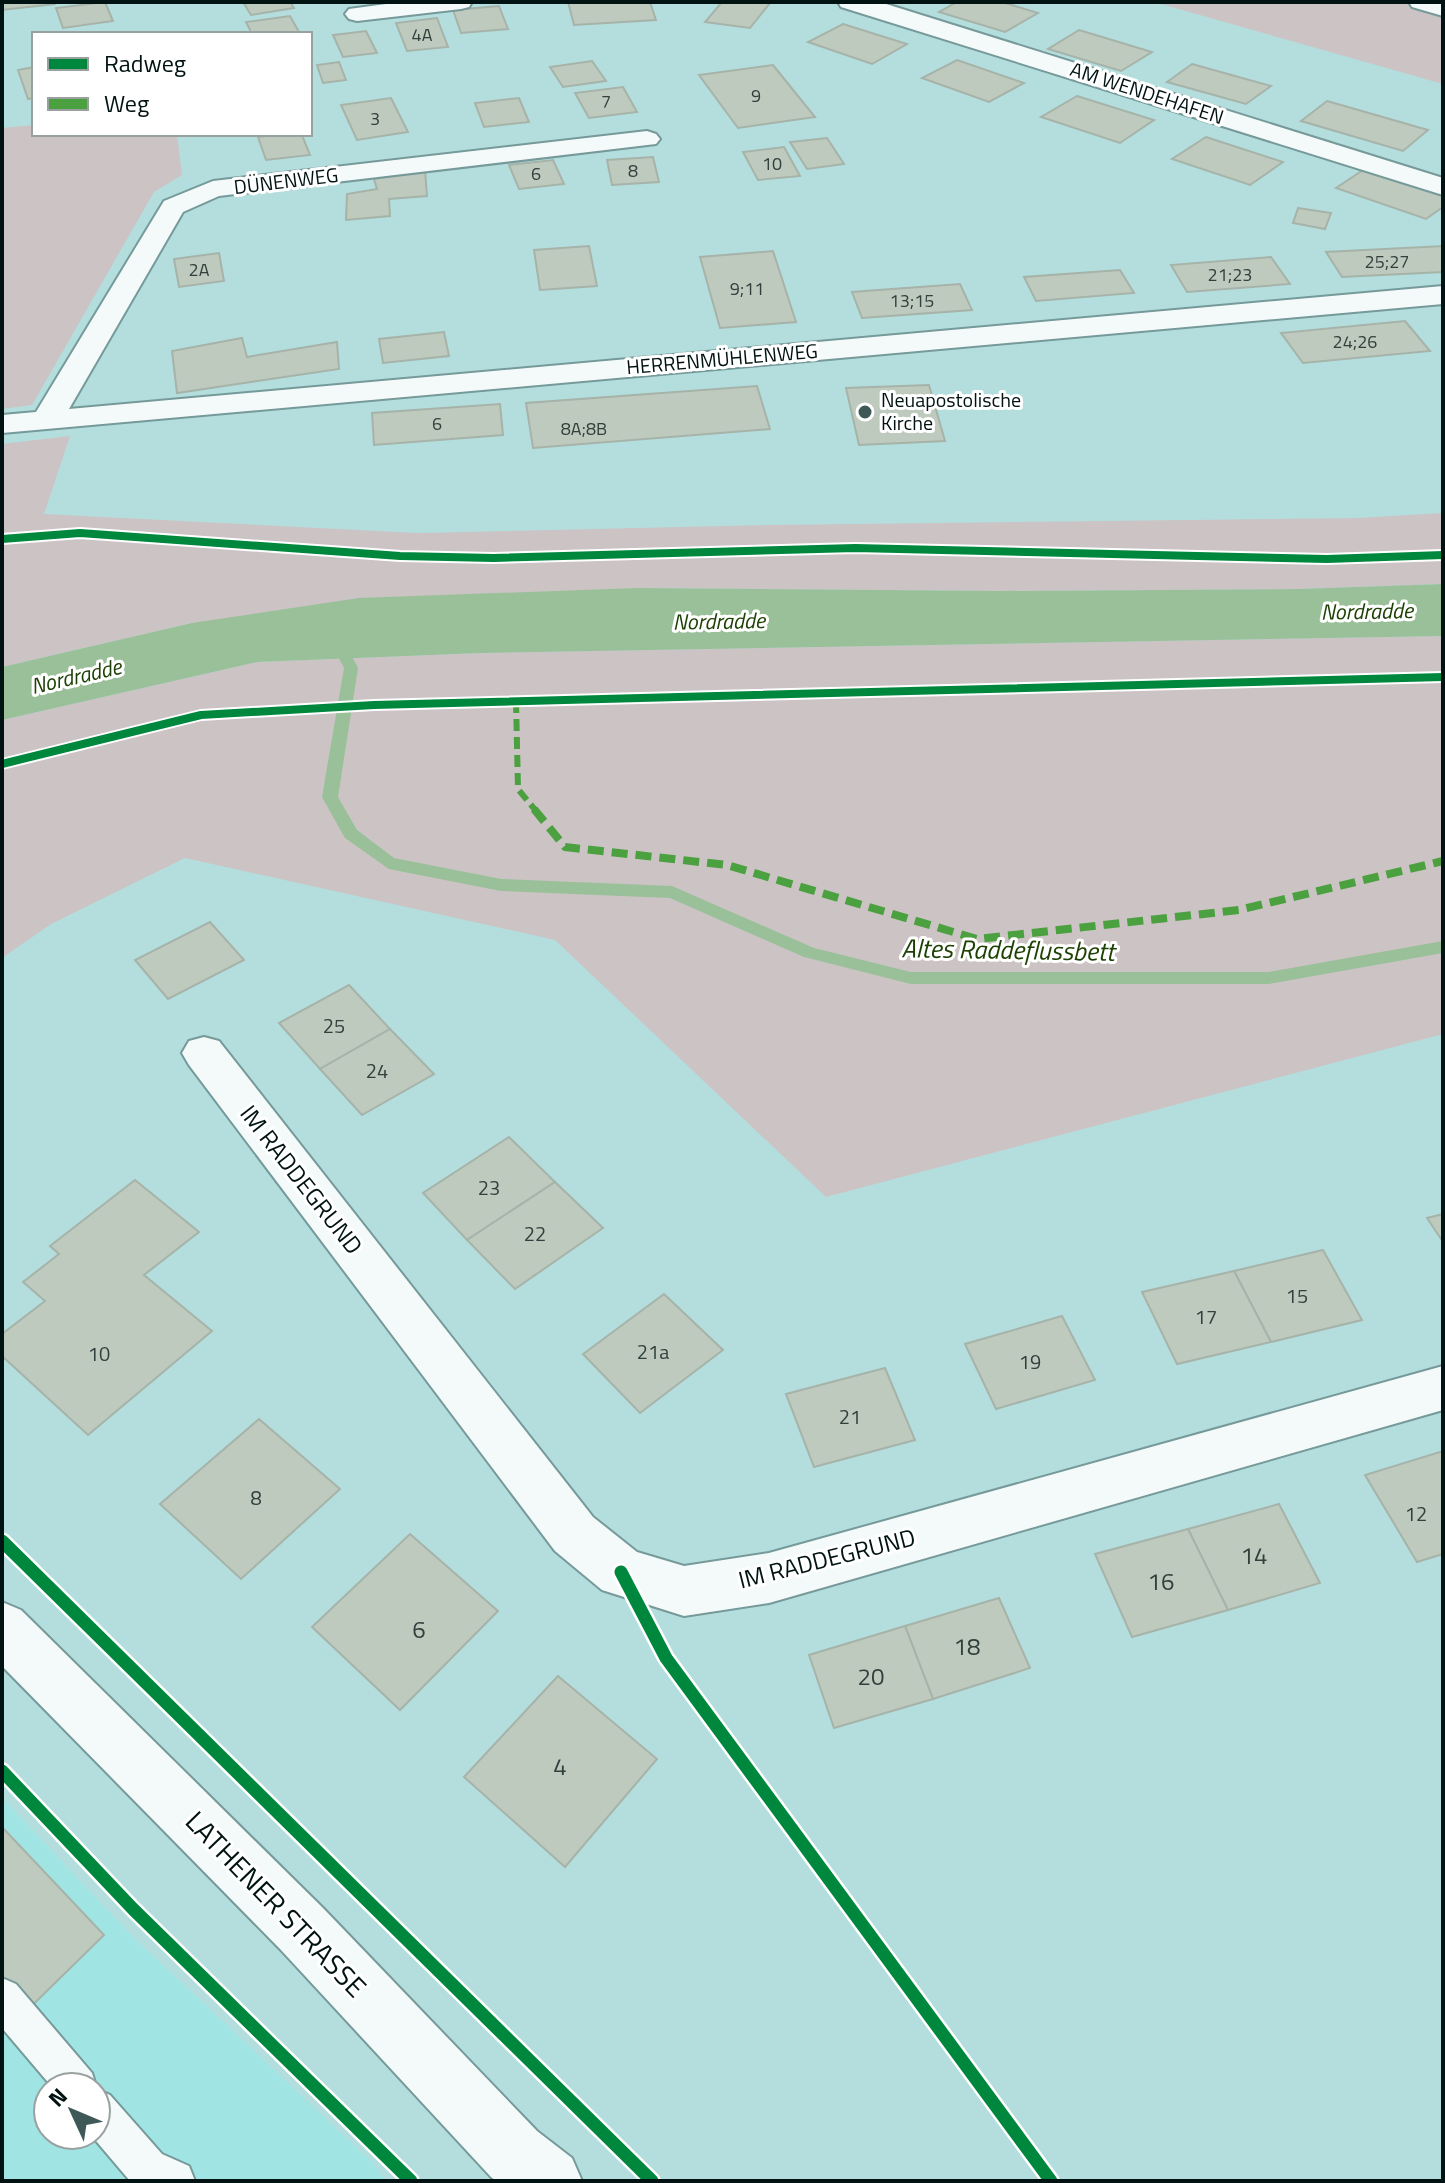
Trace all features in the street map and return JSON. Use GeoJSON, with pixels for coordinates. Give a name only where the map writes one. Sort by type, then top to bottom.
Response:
{"type":"FeatureCollection","features":[{"type":"Feature","properties":{"kind":"street"},"geometry":{"type":"LineString","coordinates":[[357,14],[461,2]]}},
{"type":"Feature","properties":{"kind":"street","name":"AM WENDEHAFEN"},"geometry":{"type":"LineString","coordinates":[[849,2],[890,12],[1443,187]]}},
{"type":"Feature","properties":{"kind":"street"},"geometry":{"type":"LineString","coordinates":[[1420,2],[1443,9]]}},
{"type":"Feature","properties":{"kind":"street","name":"DÜNENWEG"},"geometry":{"type":"LineString","coordinates":[[48,418],[173,207],[188,198],[213,189],[647,139]]}},
{"type":"Feature","properties":{"kind":"street","name":"HERRENMÜHLENWEG"},"geometry":{"type":"LineString","coordinates":[[2,424],[1443,295]]}},
{"type":"Feature","properties":{"kind":"street","name":"IM RADDEGRUND"},"geometry":{"type":"LineString","coordinates":[[204,1053],[574,1534],[621,1572],[684,1591],[769,1578],[1443,1388]]}},
{"type":"Feature","properties":{"kind":"street","name":"LATHENER STRASSE"},"geometry":{"type":"LineString","coordinates":[[2,1628],[302,1929],[520,2172]]}},
{"type":"Feature","properties":{"kind":"lane"},"geometry":{"type":"LineString","coordinates":[[2,1998],[64,2071]]}},
{"type":"Feature","properties":{"kind":"lane"},"geometry":{"type":"LineString","coordinates":[[112,2130],[149,2177]]}},
{"type":"Feature","properties":{"kind":"shaded area"},"geometry":{"type":"Polygon","coordinates":[[[1154,2],[1443,2],[1443,84],[1154,2]]]}},
{"type":"Feature","properties":{"kind":"shaded area"},"geometry":{"type":"Polygon","coordinates":[[[32,125],[32,136],[177,136],[182,175],[154,192],[32,405],[2,409],[2,128],[32,125]]]}},
{"type":"Feature","properties":{"kind":"shaded area"},"geometry":{"type":"Polygon","coordinates":[[[70,436],[44,514],[418,533],[1357,518],[1443,513],[1443,584],[1298,589],[999,591],[638,588],[192,623],[2,667],[2,444],[70,436]]]}},
{"type":"Feature","properties":{"kind":"shaded area"},"geometry":{"type":"Polygon","coordinates":[[[1443,636],[1443,1034],[826,1197],[555,940],[185,858],[51,924],[2,958],[2,720],[257,662],[481,653],[1443,636]]]}},
{"type":"Feature","properties":{"kind":"shaded area"},"geometry":{"type":"Polygon","coordinates":[[[2,1798],[132,1936],[372,2162],[386,2181],[2,2181],[2,1798]]]}},
{"type":"Feature","properties":{"kind":"water","name":"Nordradde"},"geometry":{"type":"Polygon","coordinates":[[[1443,584],[1443,636],[481,653],[257,662],[2,720],[2,667],[192,623],[359,598],[638,588],[999,591],[1298,589],[1443,584]]]}},
{"type":"Feature","properties":{"kind":"building"},"geometry":{"type":"Polygon","coordinates":[[[2,2],[55,2],[55,4],[2,10],[2,2]]]}},
{"type":"Feature","properties":{"kind":"building"},"geometry":{"type":"Polygon","coordinates":[[[105,2],[113,21],[63,28],[56,8],[105,2]]]}},
{"type":"Feature","properties":{"kind":"building"},"geometry":{"type":"Polygon","coordinates":[[[243,2],[290,2],[294,8],[251,15],[243,2]]]}},
{"type":"Feature","properties":{"kind":"building"},"geometry":{"type":"Polygon","coordinates":[[[568,2],[650,2],[656,20],[574,25],[568,2]]]}},
{"type":"Feature","properties":{"kind":"building"},"geometry":{"type":"Polygon","coordinates":[[[722,2],[770,3],[750,28],[705,22],[722,2]]]}},
{"type":"Feature","properties":{"kind":"building"},"geometry":{"type":"Polygon","coordinates":[[[957,2],[1002,2],[1038,13],[1005,32],[939,12],[957,2]]]}},
{"type":"Feature","properties":{"kind":"building"},"geometry":{"type":"Polygon","coordinates":[[[499,6],[508,29],[461,33],[453,10],[499,6]]]}},
{"type":"Feature","properties":{"kind":"building"},"geometry":{"type":"Polygon","coordinates":[[[290,16],[299,32],[251,32],[246,22],[290,16]]]}},
{"type":"Feature","properties":{"kind":"building"},"geometry":{"type":"Polygon","coordinates":[[[437,18],[448,47],[407,51],[396,23],[437,18]]]}},
{"type":"Feature","properties":{"kind":"building"},"geometry":{"type":"Polygon","coordinates":[[[843,24],[907,44],[872,64],[808,42],[843,24]]]}},
{"type":"Feature","properties":{"kind":"building"},"geometry":{"type":"Polygon","coordinates":[[[1079,30],[1152,52],[1121,71],[1048,49],[1079,30]]]}},
{"type":"Feature","properties":{"kind":"building"},"geometry":{"type":"Polygon","coordinates":[[[366,31],[377,53],[343,57],[333,35],[366,31]]]}},
{"type":"Feature","properties":{"kind":"building"},"geometry":{"type":"Polygon","coordinates":[[[957,60],[1024,83],[989,102],[922,78],[957,60]]]}},
{"type":"Feature","properties":{"kind":"building"},"geometry":{"type":"Polygon","coordinates":[[[592,61],[606,81],[563,87],[550,67],[592,61]]]}},
{"type":"Feature","properties":{"kind":"building"},"geometry":{"type":"Polygon","coordinates":[[[339,62],[346,80],[323,83],[317,65],[339,62]]]}},
{"type":"Feature","properties":{"kind":"building"},"geometry":{"type":"Polygon","coordinates":[[[1192,64],[1271,86],[1246,104],[1167,82],[1192,64]]]}},
{"type":"Feature","properties":{"kind":"building"},"geometry":{"type":"Polygon","coordinates":[[[773,65],[815,117],[738,128],[699,75],[773,65]]]}},
{"type":"Feature","properties":{"kind":"building"},"geometry":{"type":"Polygon","coordinates":[[[32,67],[32,98],[28,99],[18,70],[32,67]]]}},
{"type":"Feature","properties":{"kind":"building"},"geometry":{"type":"Polygon","coordinates":[[[623,87],[637,112],[589,118],[575,93],[623,87]]]}},
{"type":"Feature","properties":{"kind":"building"},"geometry":{"type":"Polygon","coordinates":[[[1077,96],[1154,120],[1120,143],[1041,117],[1077,96]]]}},
{"type":"Feature","properties":{"kind":"building"},"geometry":{"type":"Polygon","coordinates":[[[391,98],[408,132],[357,140],[341,105],[391,98]]]}},
{"type":"Feature","properties":{"kind":"building"},"geometry":{"type":"Polygon","coordinates":[[[519,98],[529,122],[484,127],[475,103],[519,98]]]}},
{"type":"Feature","properties":{"kind":"building"},"geometry":{"type":"Polygon","coordinates":[[[1327,101],[1428,130],[1403,151],[1301,121],[1327,101]]]}},
{"type":"Feature","properties":{"kind":"building"},"geometry":{"type":"Polygon","coordinates":[[[302,136],[310,155],[266,160],[258,137],[302,136]]]}},
{"type":"Feature","properties":{"kind":"building"},"geometry":{"type":"Polygon","coordinates":[[[1206,137],[1283,162],[1250,185],[1172,159],[1206,137]]]}},
{"type":"Feature","properties":{"kind":"building"},"geometry":{"type":"Polygon","coordinates":[[[827,138],[844,164],[807,169],[790,142],[827,138]]]}},
{"type":"Feature","properties":{"kind":"building"},"geometry":{"type":"Polygon","coordinates":[[[784,147],[800,176],[758,180],[743,152],[784,147]]]}},
{"type":"Feature","properties":{"kind":"building"},"geometry":{"type":"Polygon","coordinates":[[[653,157],[659,182],[612,185],[607,160],[653,157]]]}},
{"type":"Feature","properties":{"kind":"building"},"geometry":{"type":"Polygon","coordinates":[[[553,160],[564,184],[519,189],[509,165],[553,160]]]}},
{"type":"Feature","properties":{"kind":"building"},"geometry":{"type":"Polygon","coordinates":[[[1369,166],[1443,191],[1443,207],[1426,219],[1336,188],[1369,166]]]}},
{"type":"Feature","properties":{"kind":"building"},"geometry":{"type":"Polygon","coordinates":[[[425,170],[427,196],[389,199],[390,216],[346,220],[347,194],[377,189],[374,179],[425,170]]]}},
{"type":"Feature","properties":{"kind":"building"},"geometry":{"type":"Polygon","coordinates":[[[1298,208],[1331,213],[1325,229],[1293,223],[1298,208]]]}},
{"type":"Feature","properties":{"kind":"building"},"geometry":{"type":"Polygon","coordinates":[[[589,246],[597,286],[540,290],[534,250],[589,246]]]}},
{"type":"Feature","properties":{"kind":"building"},"geometry":{"type":"Polygon","coordinates":[[[1443,246],[1443,272],[1342,277],[1326,252],[1443,246]]]}},
{"type":"Feature","properties":{"kind":"building"},"geometry":{"type":"Polygon","coordinates":[[[773,251],[796,322],[720,328],[700,257],[773,251]]]}},
{"type":"Feature","properties":{"kind":"building"},"geometry":{"type":"Polygon","coordinates":[[[219,253],[224,281],[179,287],[174,259],[219,253]]]}},
{"type":"Feature","properties":{"kind":"building"},"geometry":{"type":"Polygon","coordinates":[[[1271,257],[1290,284],[1187,292],[1171,265],[1271,257]]]}},
{"type":"Feature","properties":{"kind":"building"},"geometry":{"type":"Polygon","coordinates":[[[1120,270],[1134,293],[1036,301],[1024,277],[1120,270]]]}},
{"type":"Feature","properties":{"kind":"building"},"geometry":{"type":"Polygon","coordinates":[[[960,284],[972,310],[862,318],[852,292],[960,284]]]}},
{"type":"Feature","properties":{"kind":"building"},"geometry":{"type":"Polygon","coordinates":[[[1405,321],[1430,351],[1303,363],[1281,333],[1405,321]]]}},
{"type":"Feature","properties":{"kind":"building"},"geometry":{"type":"Polygon","coordinates":[[[444,332],[449,356],[383,363],[379,339],[444,332]]]}},
{"type":"Feature","properties":{"kind":"building"},"geometry":{"type":"Polygon","coordinates":[[[242,338],[247,357],[337,342],[339,369],[177,393],[172,351],[242,338]]]}},
{"type":"Feature","properties":{"kind":"building"},"geometry":{"type":"Polygon","coordinates":[[[929,385],[945,441],[859,445],[846,388],[929,385]]]}},
{"type":"Feature","properties":{"kind":"building"},"geometry":{"type":"Polygon","coordinates":[[[757,386],[770,429],[533,448],[526,403],[757,386]]]}},
{"type":"Feature","properties":{"kind":"building"},"geometry":{"type":"Polygon","coordinates":[[[500,404],[503,435],[374,445],[372,413],[500,404]]]}},
{"type":"Feature","properties":{"kind":"building"},"geometry":{"type":"Polygon","coordinates":[[[210,922],[244,960],[168,999],[135,960],[210,922]]]}},
{"type":"Feature","properties":{"kind":"building"},"geometry":{"type":"Polygon","coordinates":[[[349,985],[390,1029],[320,1069],[279,1023],[349,985]]]}},
{"type":"Feature","properties":{"kind":"building"},"geometry":{"type":"Polygon","coordinates":[[[390,1029],[434,1074],[362,1115],[320,1069],[390,1029]]]}},
{"type":"Feature","properties":{"kind":"building"},"geometry":{"type":"Polygon","coordinates":[[[509,1137],[555,1182],[467,1240],[423,1193],[509,1137]]]}},
{"type":"Feature","properties":{"kind":"building"},"geometry":{"type":"Polygon","coordinates":[[[135,1180],[199,1232],[144,1275],[212,1331],[88,1435],[2,1356],[2,1334],[45,1301],[23,1282],[59,1254],[50,1246],[135,1180]]]}},
{"type":"Feature","properties":{"kind":"building"},"geometry":{"type":"Polygon","coordinates":[[[555,1182],[603,1228],[515,1289],[467,1240],[555,1182]]]}},
{"type":"Feature","properties":{"kind":"building"},"geometry":{"type":"Polygon","coordinates":[[[1443,1214],[1443,1242],[1427,1218],[1443,1214]]]}},
{"type":"Feature","properties":{"kind":"building"},"geometry":{"type":"Polygon","coordinates":[[[1323,1250],[1362,1320],[1271,1342],[1234,1271],[1323,1250]]]}},
{"type":"Feature","properties":{"kind":"building"},"geometry":{"type":"Polygon","coordinates":[[[1234,1271],[1271,1342],[1177,1364],[1142,1292],[1234,1271]]]}},
{"type":"Feature","properties":{"kind":"building"},"geometry":{"type":"Polygon","coordinates":[[[664,1294],[723,1350],[640,1413],[583,1354],[664,1294]]]}},
{"type":"Feature","properties":{"kind":"building"},"geometry":{"type":"Polygon","coordinates":[[[1062,1316],[1095,1380],[996,1409],[965,1344],[1062,1316]]]}},
{"type":"Feature","properties":{"kind":"building"},"geometry":{"type":"Polygon","coordinates":[[[885,1368],[915,1440],[814,1467],[786,1394],[885,1368]]]}},
{"type":"Feature","properties":{"kind":"building"},"geometry":{"type":"Polygon","coordinates":[[[259,1419],[340,1489],[241,1579],[160,1504],[259,1419]]]}},
{"type":"Feature","properties":{"kind":"building"},"geometry":{"type":"Polygon","coordinates":[[[1443,1451],[1443,1554],[1417,1562],[1365,1475],[1443,1451]]]}},
{"type":"Feature","properties":{"kind":"building"},"geometry":{"type":"Polygon","coordinates":[[[1279,1504],[1320,1583],[1228,1610],[1188,1529],[1279,1504]]]}},
{"type":"Feature","properties":{"kind":"building"},"geometry":{"type":"Polygon","coordinates":[[[1188,1529],[1228,1610],[1132,1637],[1095,1554],[1188,1529]]]}},
{"type":"Feature","properties":{"kind":"building"},"geometry":{"type":"Polygon","coordinates":[[[410,1534],[498,1611],[400,1710],[312,1627],[410,1534]]]}},
{"type":"Feature","properties":{"kind":"building"},"geometry":{"type":"Polygon","coordinates":[[[999,1598],[1030,1668],[933,1699],[905,1626],[999,1598]]]}},
{"type":"Feature","properties":{"kind":"building"},"geometry":{"type":"Polygon","coordinates":[[[905,1626],[933,1699],[834,1728],[809,1655],[905,1626]]]}},
{"type":"Feature","properties":{"kind":"building"},"geometry":{"type":"Polygon","coordinates":[[[558,1676],[657,1759],[565,1867],[464,1777],[558,1676]]]}},
{"type":"Feature","properties":{"kind":"building"},"geometry":{"type":"Polygon","coordinates":[[[2,1827],[104,1935],[2,2035],[2,1827]]]}},
{"type":"Feature","properties":{"kind":"waterway","name":"Altes Raddeflussbett"},"geometry":{"type":"LineString","coordinates":[[336,639],[351,668],[330,797],[351,834],[389,863],[501,885],[672,892],[810,953],[911,978],[1269,978],[1443,947]]}},
{"type":"Feature","properties":{"kind":"marked path"},"geometry":{"type":"LineString","coordinates":[[516,701],[518,789],[565,847],[727,865],[977,939],[1239,910],[1443,861]]}},
{"type":"Feature","properties":{"kind":"cycle path"},"geometry":{"type":"LineString","coordinates":[[2,539],[80,533],[400,556],[494,558],[855,548],[1327,559],[1443,555]]}},
{"type":"Feature","properties":{"kind":"cycle path"},"geometry":{"type":"LineString","coordinates":[[2,764],[201,715],[374,705],[1443,677]]}},
{"type":"Feature","properties":{"kind":"cycle path"},"geometry":{"type":"LineString","coordinates":[[2,1541],[652,2181]]}},
{"type":"Feature","properties":{"kind":"cycle path"},"geometry":{"type":"LineString","coordinates":[[621,1572],[666,1658],[1051,2181]]}},
{"type":"Feature","properties":{"kind":"cycle path"},"geometry":{"type":"LineString","coordinates":[[2,1771],[133,1909],[411,2181]]}},
{"type":"Feature","properties":{"kind":"place","name":"Neuapostolische Kirche"},"geometry":{"type":"Point","coordinates":[865,412]}}]}
